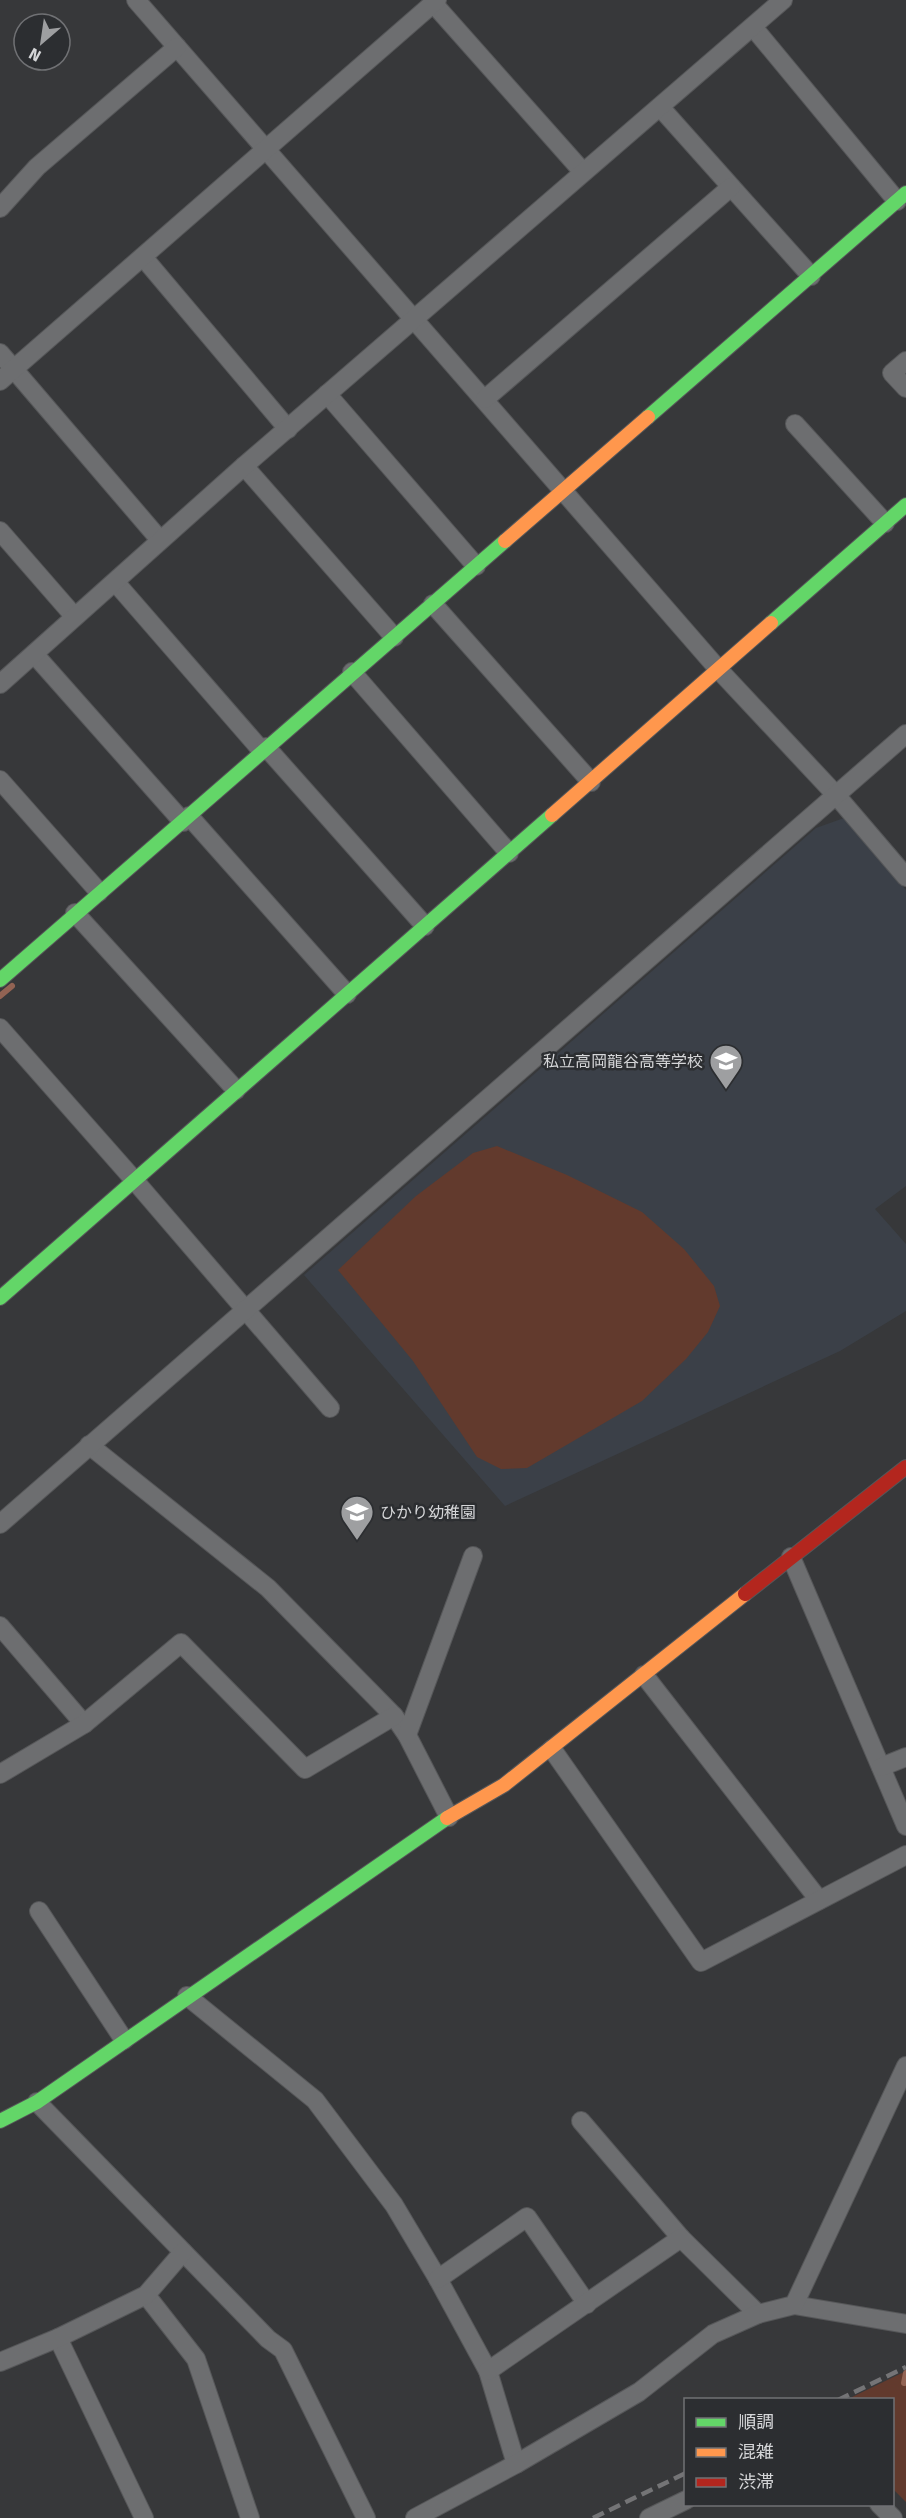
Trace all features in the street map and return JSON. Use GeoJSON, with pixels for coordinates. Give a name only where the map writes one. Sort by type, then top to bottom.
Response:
{"type":"FeatureCollection","features":[{"type":"Feature","properties":{"kind":"street"},"geometry":{"type":"LineString","coordinates":[[136,0],[719,670],[836,795],[906,877]]}},
{"type":"Feature","properties":{"kind":"street"},"geometry":{"type":"LineString","coordinates":[[0,684],[244,466],[783,0]]}},
{"type":"Feature","properties":{"kind":"street"},"geometry":{"type":"LineString","coordinates":[[7,375],[435,2],[584,172]]}},
{"type":"Feature","properties":{"kind":"street"},"geometry":{"type":"LineString","coordinates":[[0,980],[81,920],[99,892],[192,822],[269,752],[358,679],[394,637],[901,197],[753,27]]}},
{"type":"Feature","properties":{"kind":"street"},"geometry":{"type":"LineString","coordinates":[[0,208],[37,167],[177,47]]}},
{"type":"Feature","properties":{"kind":"street"},"geometry":{"type":"LineString","coordinates":[[660,107],[812,276]]}},
{"type":"Feature","properties":{"kind":"street"},"geometry":{"type":"LineString","coordinates":[[485,399],[731,187]]}},
{"type":"Feature","properties":{"kind":"street"},"geometry":{"type":"LineString","coordinates":[[143,257],[288,429]]}},
{"type":"Feature","properties":{"kind":"street"},"geometry":{"type":"LineString","coordinates":[[0,353],[7,375],[160,540]]}},
{"type":"Feature","properties":{"kind":"street"},"geometry":{"type":"LineString","coordinates":[[906,361],[892,373],[906,388]]}},
{"type":"Feature","properties":{"kind":"street"},"geometry":{"type":"LineString","coordinates":[[327,394],[476,566]]}},
{"type":"Feature","properties":{"kind":"street"},"geometry":{"type":"LineString","coordinates":[[795,424],[885,524]]}},
{"type":"Feature","properties":{"kind":"street"},"geometry":{"type":"LineString","coordinates":[[244,466],[394,637]]}},
{"type":"Feature","properties":{"kind":"street"},"geometry":{"type":"LineString","coordinates":[[1,1295],[135,1181],[236,1090],[906,505]]}},
{"type":"Feature","properties":{"kind":"street"},"geometry":{"type":"LineString","coordinates":[[0,531],[74,616]]}},
{"type":"Feature","properties":{"kind":"street"},"geometry":{"type":"LineString","coordinates":[[116,582],[424,926]]}},
{"type":"Feature","properties":{"kind":"street"},"geometry":{"type":"LineString","coordinates":[[433,604],[591,782]]}},
{"type":"Feature","properties":{"kind":"street"},"geometry":{"type":"LineString","coordinates":[[35,655],[192,822],[347,994]]}},
{"type":"Feature","properties":{"kind":"street"},"geometry":{"type":"LineString","coordinates":[[358,679],[509,853]]}},
{"type":"Feature","properties":{"kind":"street"},"geometry":{"type":"LineString","coordinates":[[0,1524],[89,1444],[247,1311],[906,734]]}},
{"type":"Feature","properties":{"kind":"street"},"geometry":{"type":"LineString","coordinates":[[0,780],[99,892]]}},
{"type":"Feature","properties":{"kind":"street"},"geometry":{"type":"LineString","coordinates":[[81,920],[236,1090]]}},
{"type":"Feature","properties":{"kind":"street"},"geometry":{"type":"LineString","coordinates":[[0,1028],[330,1408]]}},
{"type":"Feature","properties":{"kind":"street"},"geometry":{"type":"LineString","coordinates":[[89,1444],[268,1588],[394,1716],[407,1735],[449,1817]]}},
{"type":"Feature","properties":{"kind":"street"},"geometry":{"type":"LineString","coordinates":[[2,2116],[37,2102],[187,1996],[449,1817],[504,1785],[906,1467]]}},
{"type":"Feature","properties":{"kind":"street"},"geometry":{"type":"LineString","coordinates":[[407,1735],[473,1556]]}},
{"type":"Feature","properties":{"kind":"street"},"geometry":{"type":"LineString","coordinates":[[791,1557],[906,1826]]}},
{"type":"Feature","properties":{"kind":"street"},"geometry":{"type":"LineString","coordinates":[[0,1626],[84,1724]]}},
{"type":"Feature","properties":{"kind":"street"},"geometry":{"type":"LineString","coordinates":[[0,1774],[84,1724],[180,1643],[305,1769],[394,1716]]}},
{"type":"Feature","properties":{"kind":"street"},"geometry":{"type":"LineString","coordinates":[[644,1675],[819,1900]]}},
{"type":"Feature","properties":{"kind":"street"},"geometry":{"type":"LineString","coordinates":[[552,1749],[701,1962],[906,1856]]}},
{"type":"Feature","properties":{"kind":"street"},"geometry":{"type":"LineString","coordinates":[[881,1767],[906,1757]]}},
{"type":"Feature","properties":{"kind":"street"},"geometry":{"type":"LineString","coordinates":[[39,1911],[124,2040]]}},
{"type":"Feature","properties":{"kind":"street"},"geometry":{"type":"LineString","coordinates":[[187,1996],[315,2100],[394,2205],[438,2279],[488,2371],[516,2464]]}},
{"type":"Feature","properties":{"kind":"street"},"geometry":{"type":"LineString","coordinates":[[794,2305],[906,2066]]}},
{"type":"Feature","properties":{"kind":"street"},"geometry":{"type":"LineString","coordinates":[[37,2102],[268,2339],[283,2350],[366,2518]]}},
{"type":"Feature","properties":{"kind":"street"},"geometry":{"type":"LineString","coordinates":[[581,2121],[681,2238],[758,2314]]}},
{"type":"Feature","properties":{"kind":"street"},"geometry":{"type":"LineString","coordinates":[[438,2279],[527,2217],[587,2304]]}},
{"type":"Feature","properties":{"kind":"street"},"geometry":{"type":"LineString","coordinates":[[488,2371],[681,2238]]}},
{"type":"Feature","properties":{"kind":"street"},"geometry":{"type":"LineString","coordinates":[[0,2362],[58,2338],[146,2295],[183,2252]]}},
{"type":"Feature","properties":{"kind":"street"},"geometry":{"type":"LineString","coordinates":[[146,2295],[196,2359],[250,2518]]}},
{"type":"Feature","properties":{"kind":"street"},"geometry":{"type":"LineString","coordinates":[[415,2518],[516,2464],[639,2392],[713,2334],[758,2314],[794,2305],[899,2322]]}},
{"type":"Feature","properties":{"kind":"street"},"geometry":{"type":"LineString","coordinates":[[58,2338],[144,2518]]}},
{"type":"Feature","properties":{"kind":"street"},"geometry":{"type":"LineString","coordinates":[[649,2518],[684,2501]]}},
{"type":"Feature","properties":{"kind":"street"},"geometry":{"type":"LineString","coordinates":[[880,2506],[893,2518]]}},
{"type":"Feature","properties":{"kind":"shaded area"},"geometry":{"type":"Polygon","coordinates":[[[844,818],[906,890],[906,1186],[875,1209],[906,1244],[906,1311],[840,1351],[505,1506],[304,1275],[816,828],[844,818]]]}},
{"type":"Feature","properties":{"kind":"shaded area"},"geometry":{"type":"Polygon","coordinates":[[[497,1146],[567,1175],[642,1212],[684,1249],[714,1286],[720,1306],[708,1332],[686,1359],[642,1401],[527,1468],[501,1469],[477,1457],[413,1361],[338,1270],[416,1196],[473,1153],[497,1146]]]}},
{"type":"Feature","properties":{"kind":"shaded area"},"geometry":{"type":"Polygon","coordinates":[[[906,2371],[906,2502],[894,2490],[894,2398],[850,2398],[906,2371]]]}},
{"type":"Feature","properties":{"kind":"waterway"},"geometry":{"type":"LineString","coordinates":[[0,996],[12,986]]}},
{"type":"Feature","properties":{"kind":"waterway"},"geometry":{"type":"LineString","coordinates":[[904,2383],[906,2373]]}},
{"type":"Feature","properties":{"kind":"railway"},"geometry":{"type":"LineString","coordinates":[[842,2398],[906,2367]]}},
{"type":"Feature","properties":{"kind":"railway"},"geometry":{"type":"LineString","coordinates":[[593,2518],[684,2474]]}},
{"type":"Feature","properties":{"kind":"traffic: fast"},"geometry":{"type":"LineString","coordinates":[[648,417],[906,193]]}},
{"type":"Feature","properties":{"kind":"traffic: fast"},"geometry":{"type":"LineString","coordinates":[[771,623],[906,505]]}},
{"type":"Feature","properties":{"kind":"traffic: fast"},"geometry":{"type":"LineString","coordinates":[[0,980],[505,541]]}},
{"type":"Feature","properties":{"kind":"traffic: fast"},"geometry":{"type":"LineString","coordinates":[[0,1298],[552,815]]}},
{"type":"Feature","properties":{"kind":"traffic: fast"},"geometry":{"type":"LineString","coordinates":[[0,2121],[37,2102],[447,1818]]}},
{"type":"Feature","properties":{"kind":"traffic: slow"},"geometry":{"type":"LineString","coordinates":[[505,541],[648,417]]}},
{"type":"Feature","properties":{"kind":"traffic: slow"},"geometry":{"type":"LineString","coordinates":[[552,815],[771,623]]}},
{"type":"Feature","properties":{"kind":"traffic: slow"},"geometry":{"type":"LineString","coordinates":[[447,1818],[504,1785],[745,1594]]}},
{"type":"Feature","properties":{"kind":"traffic: jam"},"geometry":{"type":"LineString","coordinates":[[745,1594],[906,1467]]}},
{"type":"Feature","properties":{"kind":"place","name":"私立高岡龍谷高等学校"},"geometry":{"type":"Point","coordinates":[726,1090]}},
{"type":"Feature","properties":{"kind":"place","name":"ひかり幼稚園"},"geometry":{"type":"Point","coordinates":[357,1541]}}]}
